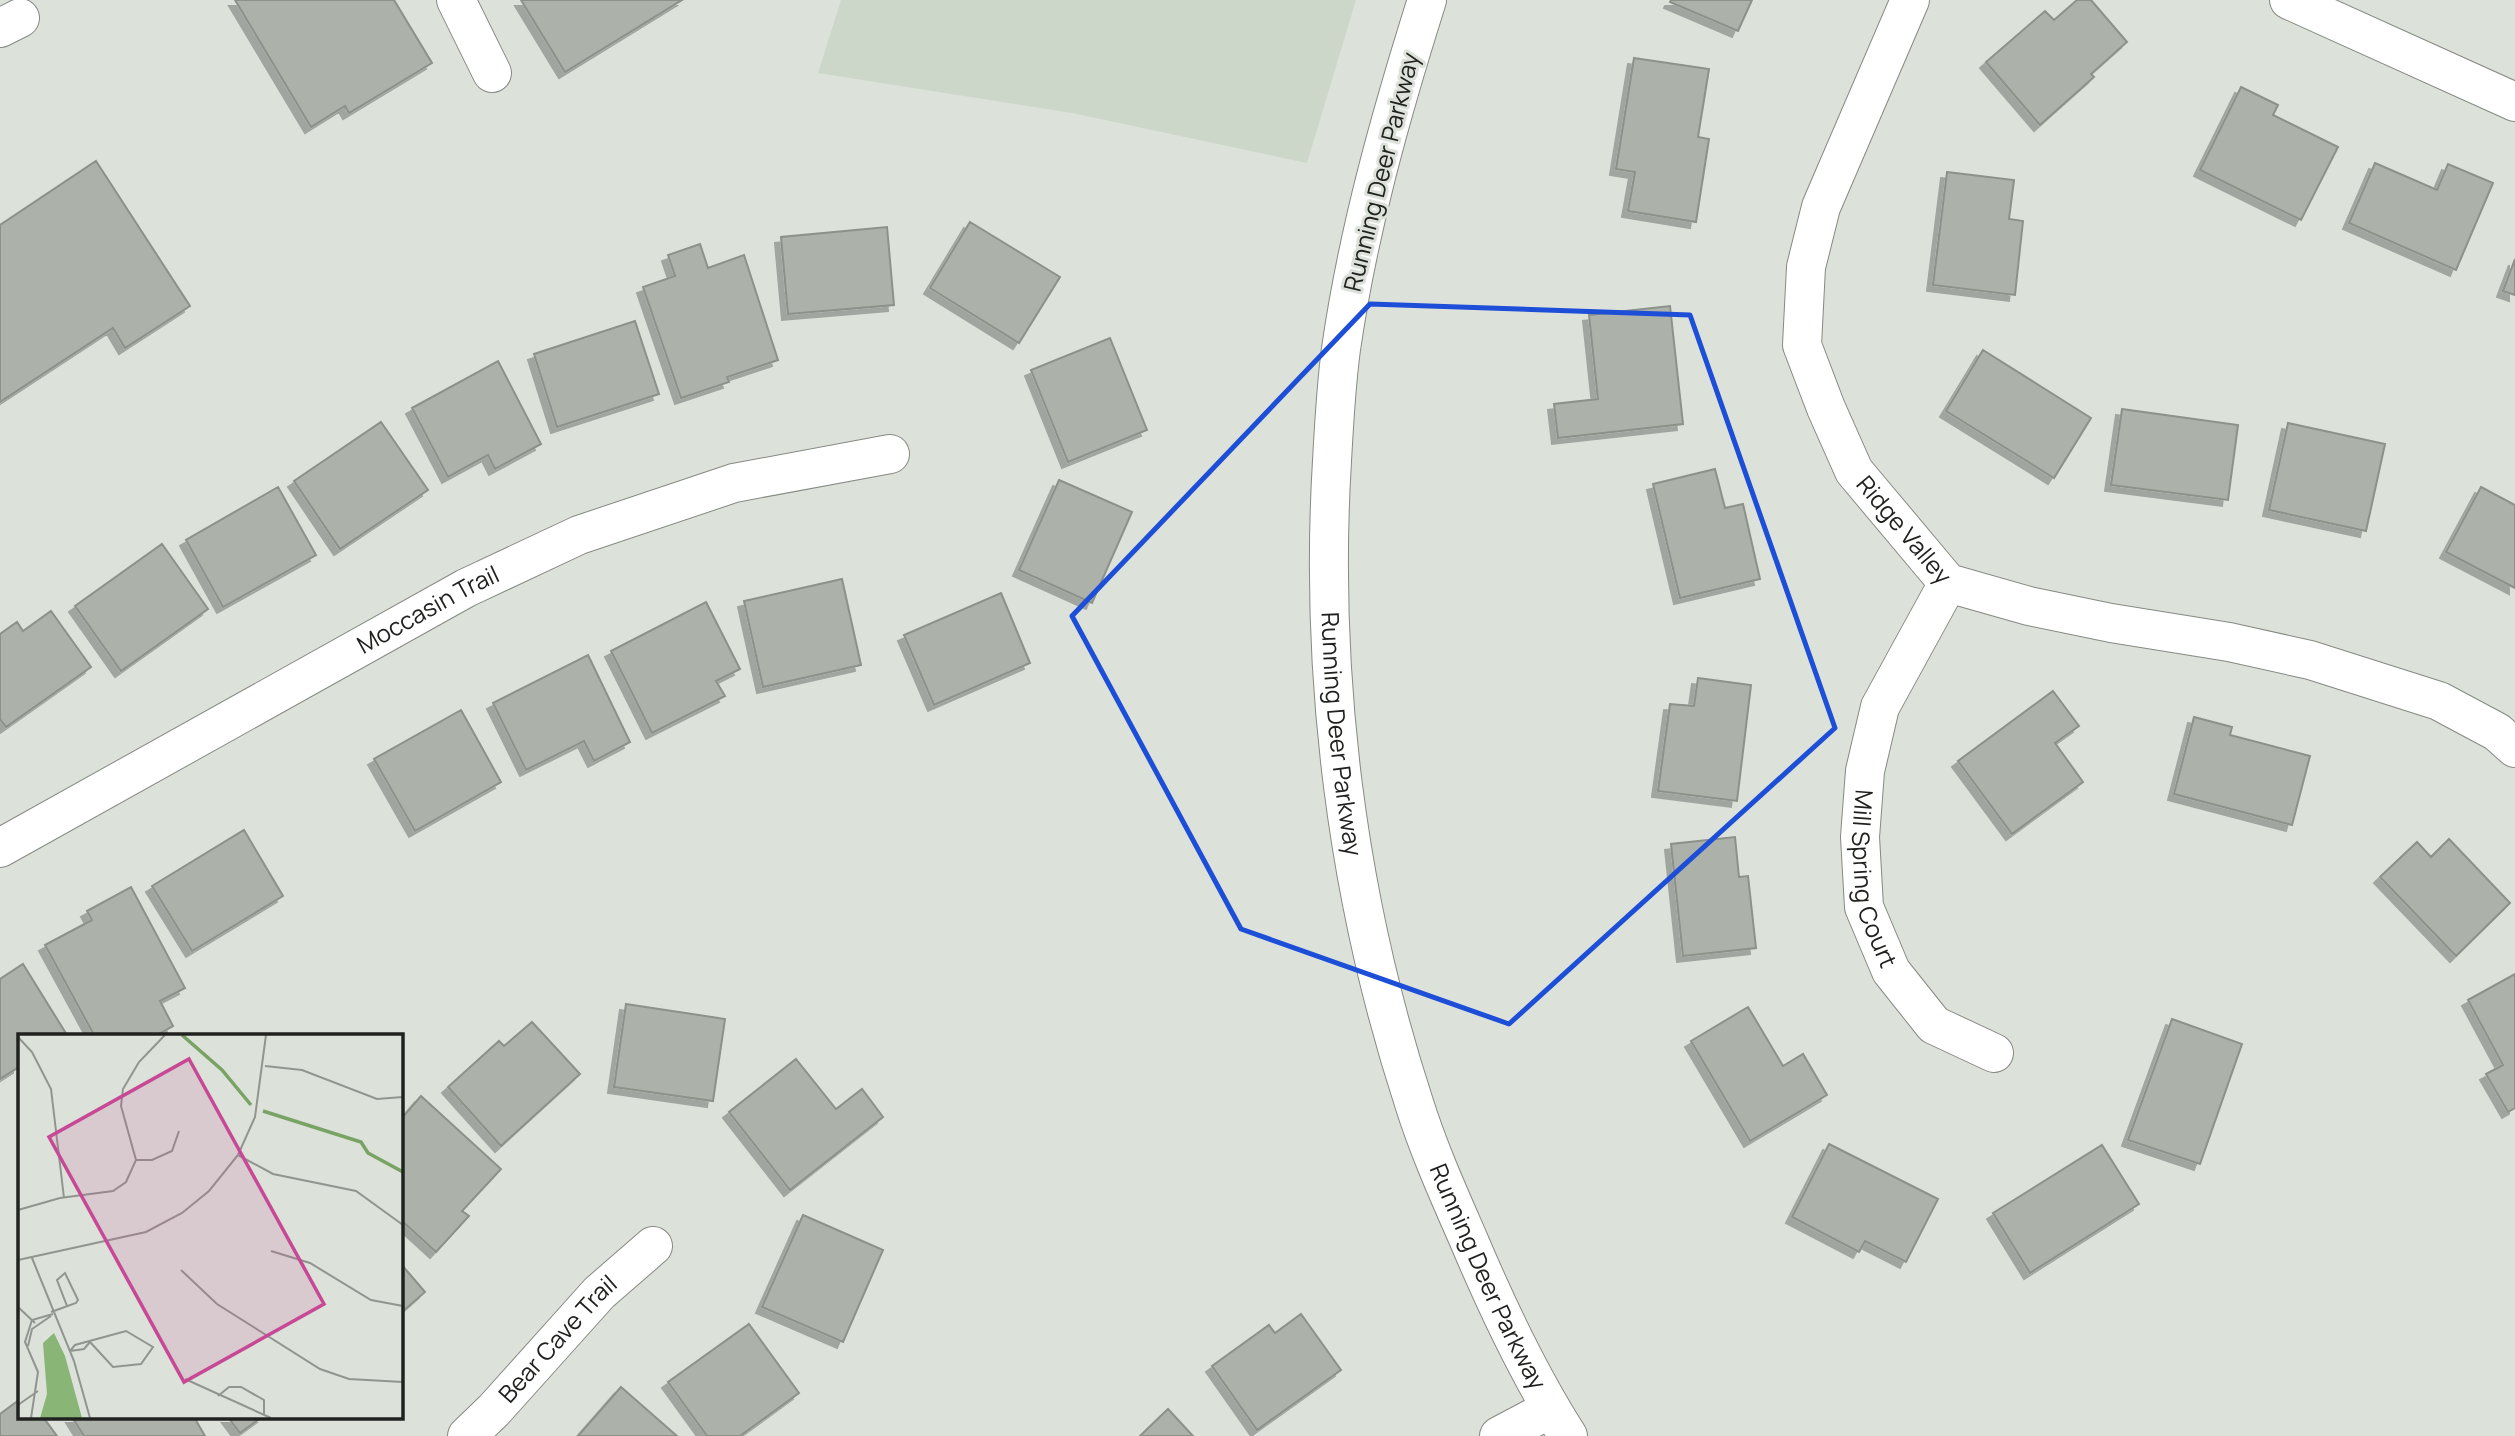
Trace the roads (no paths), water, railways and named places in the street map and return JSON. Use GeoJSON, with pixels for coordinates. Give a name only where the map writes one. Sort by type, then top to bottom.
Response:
{"type":"FeatureCollection","features":[{"type":"Feature","properties":{"kind":"street"},"geometry":{"type":"LineString","coordinates":[[456,0],[492,73]]}},
{"type":"Feature","properties":{"kind":"street","name":"Running Deer Parkway"},"geometry":{"type":"LineString","coordinates":[[1427,0],[1375,180],[1355,268],[1341,352],[1329,512],[1330,617],[1335,711],[1342,776],[1361,895],[1389,1020],[1415,1105],[1443,1181],[1491,1293],[1559,1423]]}},
{"type":"Feature","properties":{"kind":"street","name":"Ridge Valley"},"geometry":{"type":"LineString","coordinates":[[1910,0],[1821,207],[1806,267],[1802,345],[1854,471],[1948,583],[2029,606],[2111,623],[2229,642],[2310,660],[2439,701],[2497,732],[2515,748]]}},
{"type":"Feature","properties":{"kind":"street"},"geometry":{"type":"LineString","coordinates":[[2289,0],[2515,102]]}},
{"type":"Feature","properties":{"kind":"street","name":"Moccasin Trail"},"geometry":{"type":"LineString","coordinates":[[0,848],[466,588],[579,535],[734,483],[890,454]]}},
{"type":"Feature","properties":{"kind":"street","name":"Mill Spring Court"},"geometry":{"type":"LineString","coordinates":[[1948,583],[1880,707],[1865,771],[1860,837],[1864,907],[1891,971],[1934,1025],[1994,1053]]}},
{"type":"Feature","properties":{"kind":"street","name":"Bear Cave Trail"},"geometry":{"type":"LineString","coordinates":[[467,1436],[494,1410],[599,1293],[653,1246]]}},
{"type":"Feature","properties":{"kind":"street"},"geometry":{"type":"LineString","coordinates":[[1499,1436],[1559,1423]]}}]}
